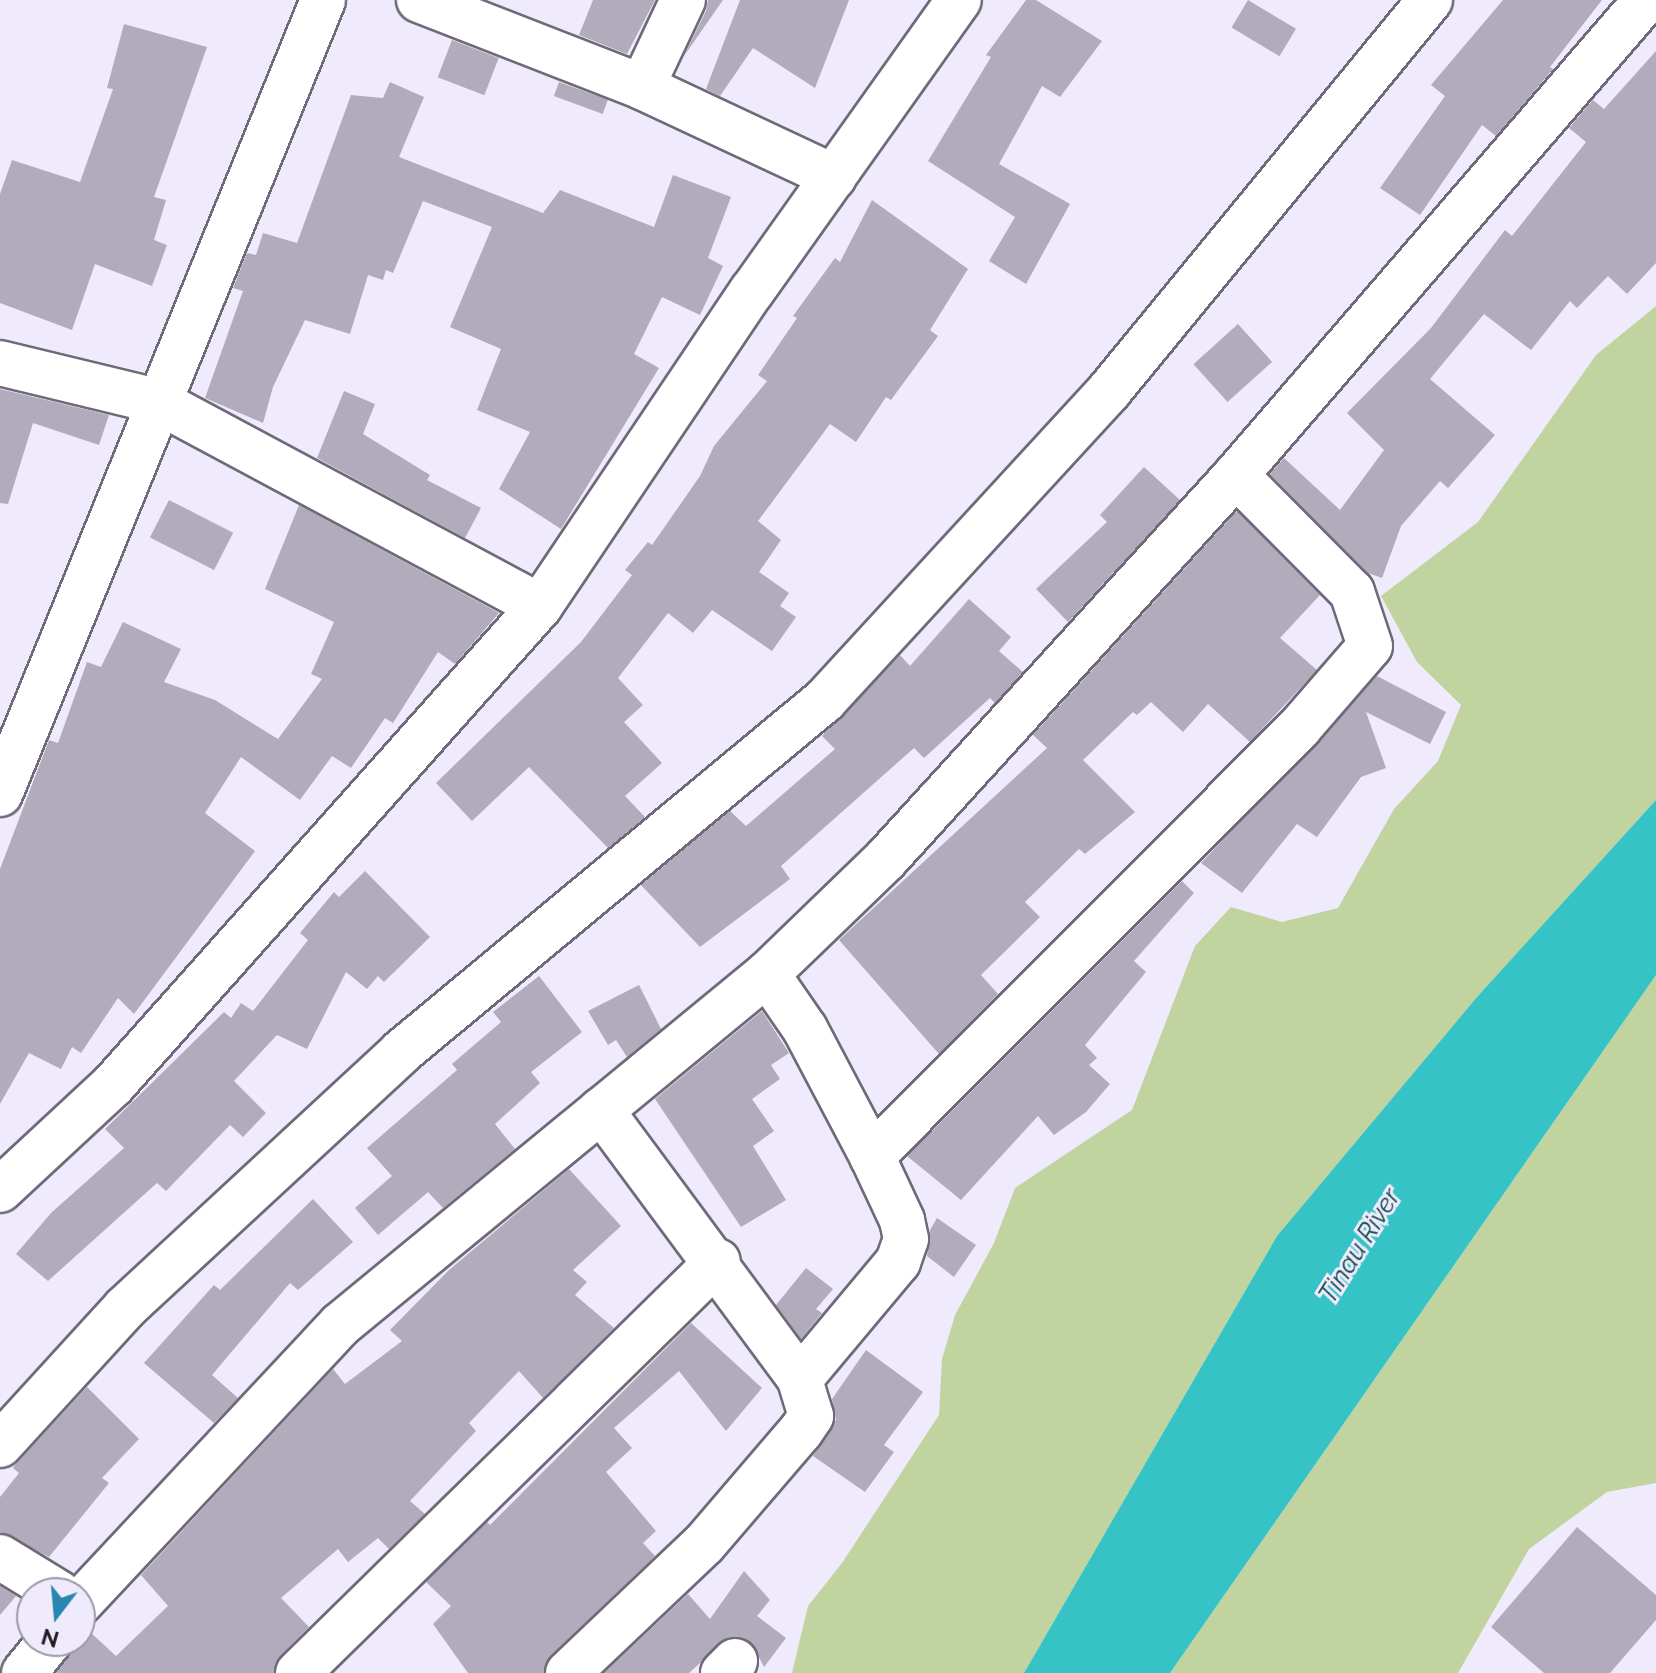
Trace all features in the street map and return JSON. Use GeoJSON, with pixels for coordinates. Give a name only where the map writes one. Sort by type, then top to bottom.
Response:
{"type":"FeatureCollection","features":[{"type":"Feature","properties":{"kind":"street"},"geometry":{"type":"LineString","coordinates":[[0,794],[157,401],[323,0]]}},
{"type":"Feature","properties":{"kind":"street"},"geometry":{"type":"LineString","coordinates":[[419,0],[642,87],[834,177]]}},
{"type":"Feature","properties":{"kind":"street"},"geometry":{"type":"LineString","coordinates":[[642,87],[683,0]]}},
{"type":"Feature","properties":{"kind":"street"},"geometry":{"type":"LineString","coordinates":[[0,1190],[113,1085],[540,606],[959,0]]}},
{"type":"Feature","properties":{"kind":"street"},"geometry":{"type":"LineString","coordinates":[[0,1445],[125,1308],[401,1052],[825,700],[1109,391],[1430,0]]}},
{"type":"Feature","properties":{"kind":"street"},"geometry":{"type":"LineString","coordinates":[[96,1586],[340,1325],[767,974],[886,859],[1236,475],[1649,2]]}},
{"type":"Feature","properties":{"kind":"street"},"geometry":{"type":"LineString","coordinates":[[0,363],[157,401],[540,606]]}},
{"type":"Feature","properties":{"kind":"street"},"geometry":{"type":"LineString","coordinates":[[872,1156],[1299,728],[1370,646],[1352,592],[1236,475]]}},
{"type":"Feature","properties":{"kind":"street"},"geometry":{"type":"LineString","coordinates":[[767,974],[805,1029],[872,1156],[902,1220],[906,1239],[898,1262],[800,1379]]}},
{"type":"Feature","properties":{"kind":"street"},"geometry":{"type":"LineString","coordinates":[[568,1673],[704,1544],[811,1416],[800,1379],[718,1261],[601,1110]]}},
{"type":"Feature","properties":{"kind":"street"},"geometry":{"type":"LineString","coordinates":[[298,1673],[718,1261]]}},
{"type":"Feature","properties":{"kind":"street"},"geometry":{"type":"LineString","coordinates":[[0,1557],[33,1577]]}},
{"type":"Feature","properties":{"kind":"street"},"geometry":{"type":"LineString","coordinates":[[24,1673],[37,1657]]}},
{"type":"Feature","properties":{"kind":"green space"},"geometry":{"type":"Polygon","coordinates":[[[1656,306],[1656,800],[1477,997],[1277,1236],[1024,1673],[792,1673],[808,1606],[842,1563],[939,1415],[942,1359],[955,1315],[994,1243],[1015,1188],[1132,1110],[1195,946],[1231,907],[1282,922],[1338,908],[1394,809],[1438,761],[1461,705],[1417,662],[1381,596],[1478,522],[1596,355],[1656,306]]]}},
{"type":"Feature","properties":{"kind":"green space"},"geometry":{"type":"Polygon","coordinates":[[[1656,975],[1656,1483],[1607,1492],[1529,1549],[1458,1673],[1170,1673],[1656,975]]]}},
{"type":"Feature","properties":{"kind":"water","name":"Tinau River"},"geometry":{"type":"Polygon","coordinates":[[[1656,800],[1656,975],[1170,1673],[1024,1673],[1277,1236],[1477,997],[1656,800]]]}},
{"type":"Feature","properties":{"kind":"building"},"geometry":{"type":"Polygon","coordinates":[[[593,0],[655,0],[627,54],[579,35],[593,0]]]}},
{"type":"Feature","properties":{"kind":"building"},"geometry":{"type":"Polygon","coordinates":[[[708,0],[723,0],[684,56],[706,11],[708,0]]]}},
{"type":"Feature","properties":{"kind":"building"},"geometry":{"type":"Polygon","coordinates":[[[740,0],[849,0],[815,88],[753,48],[720,96],[706,89],[740,0]]]}},
{"type":"Feature","properties":{"kind":"building"},"geometry":{"type":"Polygon","coordinates":[[[1026,0],[1036,0],[1102,41],[1060,97],[1042,86],[999,164],[1070,204],[1026,284],[989,261],[1015,217],[928,161],[991,57],[986,55],[1026,0]]]}},
{"type":"Feature","properties":{"kind":"building"},"geometry":{"type":"Polygon","coordinates":[[[1248,0],[1296,29],[1280,56],[1232,27],[1248,0]]]}},
{"type":"Feature","properties":{"kind":"building"},"geometry":{"type":"Polygon","coordinates":[[[1503,0],[1602,0],[1550,67],[1553,69],[1496,136],[1482,125],[1420,215],[1380,188],[1445,96],[1431,85],[1503,0]]]}},
{"type":"Feature","properties":{"kind":"building"},"geometry":{"type":"Polygon","coordinates":[[[124,24],[207,47],[154,197],[166,200],[154,240],[167,245],[152,286],[95,264],[72,330],[0,303],[0,194],[12,160],[80,182],[113,89],[107,88],[124,24]]]}},
{"type":"Feature","properties":{"kind":"building"},"geometry":{"type":"Polygon","coordinates":[[[452,40],[499,58],[484,95],[438,77],[452,40]]]}},
{"type":"Feature","properties":{"kind":"building"},"geometry":{"type":"Polygon","coordinates":[[[1656,51],[1656,263],[1627,294],[1608,276],[1577,308],[1570,301],[1531,350],[1484,314],[1430,379],[1495,435],[1448,488],[1440,481],[1401,526],[1382,578],[1368,573],[1270,474],[1284,458],[1340,510],[1384,450],[1347,413],[1431,328],[1505,230],[1512,236],[1586,142],[1569,128],[1593,100],[1604,109],[1656,51]]]}},
{"type":"Feature","properties":{"kind":"building"},"geometry":{"type":"Polygon","coordinates":[[[390,82],[424,97],[399,157],[543,213],[560,190],[654,227],[673,175],[731,197],[708,258],[723,266],[700,315],[662,297],[634,354],[659,368],[561,529],[499,489],[530,432],[477,410],[501,349],[450,327],[492,227],[423,201],[393,273],[386,270],[383,280],[368,275],[350,334],[305,320],[273,387],[263,423],[205,398],[243,291],[233,288],[247,253],[256,255],[263,233],[297,243],[351,95],[383,98],[390,82]]]}},
{"type":"Feature","properties":{"kind":"building"},"geometry":{"type":"Polygon","coordinates":[[[559,82],[608,100],[603,114],[554,96],[559,82]]]}},
{"type":"Feature","properties":{"kind":"building"},"geometry":{"type":"Polygon","coordinates":[[[872,200],[968,269],[930,330],[938,336],[891,400],[886,397],[856,442],[830,424],[758,521],[781,540],[759,572],[789,593],[780,606],[796,617],[772,651],[712,610],[693,633],[668,613],[618,678],[643,705],[624,722],[662,763],[625,796],[645,817],[608,848],[529,767],[472,821],[436,783],[581,642],[632,575],[625,570],[648,542],[652,545],[700,476],[714,446],[767,381],[758,375],[797,318],[793,316],[835,258],[840,262],[872,200]]]}},
{"type":"Feature","properties":{"kind":"building"},"geometry":{"type":"Polygon","coordinates":[[[1238,324],[1272,362],[1228,402],[1193,364],[1238,324]]]}},
{"type":"Feature","properties":{"kind":"building"},"geometry":{"type":"Polygon","coordinates":[[[0,389],[109,415],[99,445],[33,423],[8,504],[0,503],[0,389]]]}},
{"type":"Feature","properties":{"kind":"building"},"geometry":{"type":"Polygon","coordinates":[[[344,391],[375,404],[363,434],[430,475],[427,480],[481,508],[465,538],[317,458],[344,391]]]}},
{"type":"Feature","properties":{"kind":"building"},"geometry":{"type":"Polygon","coordinates":[[[1144,467],[1180,500],[1068,622],[1036,589],[1107,522],[1100,515],[1144,467]]]}},
{"type":"Feature","properties":{"kind":"building"},"geometry":{"type":"Polygon","coordinates":[[[169,500],[233,533],[214,570],[150,537],[169,500]]]}},
{"type":"Feature","properties":{"kind":"building"},"geometry":{"type":"Polygon","coordinates":[[[299,505],[499,613],[455,664],[438,652],[393,723],[385,718],[351,768],[332,756],[300,800],[241,757],[205,813],[255,851],[134,1014],[118,998],[81,1053],[72,1047],[61,1069],[29,1053],[0,1104],[0,869],[49,740],[58,743],[87,662],[101,667],[123,622],[181,649],[164,682],[215,700],[278,739],[322,679],[311,674],[334,622],[265,589],[299,505]]]}},
{"type":"Feature","properties":{"kind":"building"},"geometry":{"type":"Polygon","coordinates":[[[1237,511],[1320,595],[1280,638],[1317,670],[1250,742],[1208,704],[1183,732],[1151,702],[1137,715],[1133,712],[1083,760],[1135,812],[1085,854],[1079,849],[1025,902],[1040,917],[981,975],[998,994],[939,1054],[839,940],[1047,748],[1033,735],[1237,511]]]}},
{"type":"Feature","properties":{"kind":"building"},"geometry":{"type":"Polygon","coordinates":[[[969,599],[1011,637],[999,651],[1023,672],[995,703],[990,698],[924,758],[914,748],[781,866],[790,879],[700,947],[641,885],[730,811],[746,826],[835,749],[822,736],[900,655],[910,666],[969,599]]]}},
{"type":"Feature","properties":{"kind":"building"},"geometry":{"type":"Polygon","coordinates":[[[1377,676],[1446,712],[1430,744],[1366,712],[1386,768],[1361,777],[1317,837],[1297,824],[1242,893],[1201,863],[1377,676]]]}},
{"type":"Feature","properties":{"kind":"building"},"geometry":{"type":"Polygon","coordinates":[[[365,871],[430,937],[384,982],[378,976],[367,989],[346,972],[307,1049],[277,1035],[234,1081],[266,1113],[243,1137],[230,1125],[166,1191],[157,1183],[48,1281],[16,1254],[51,1213],[124,1148],[105,1129],[224,1012],[231,1018],[241,1003],[253,1011],[308,940],[300,933],[334,892],[339,897],[365,871]]]}},
{"type":"Feature","properties":{"kind":"building"},"geometry":{"type":"Polygon","coordinates":[[[1182,881],[1194,893],[1134,961],[1146,972],[1085,1045],[1097,1058],[1089,1065],[1110,1084],[1086,1112],[1054,1135],[1038,1116],[961,1200],[907,1156],[1182,881]]]}},
{"type":"Feature","properties":{"kind":"building"},"geometry":{"type":"Polygon","coordinates":[[[539,976],[582,1032],[531,1072],[540,1083],[495,1124],[515,1149],[443,1208],[428,1192],[378,1235],[355,1208],[392,1176],[367,1148],[457,1070],[452,1064],[501,1022],[493,1012],[539,976]]]}},
{"type":"Feature","properties":{"kind":"building"},"geometry":{"type":"Polygon","coordinates":[[[639,985],[661,1029],[627,1057],[616,1040],[608,1045],[588,1011],[639,985]]]}},
{"type":"Feature","properties":{"kind":"building"},"geometry":{"type":"Polygon","coordinates":[[[762,1011],[789,1053],[771,1065],[780,1079],[752,1099],[774,1131],[753,1146],[786,1200],[741,1227],[655,1099],[762,1011]]]}},
{"type":"Feature","properties":{"kind":"building"},"geometry":{"type":"Polygon","coordinates":[[[569,1169],[621,1226],[573,1270],[587,1282],[575,1295],[614,1328],[543,1398],[519,1371],[469,1423],[476,1431],[410,1501],[425,1514],[389,1549],[378,1538],[348,1562],[338,1549],[281,1598],[309,1627],[280,1656],[274,1673],[56,1673],[69,1657],[96,1657],[96,1637],[116,1656],[168,1606],[141,1575],[333,1369],[345,1384],[402,1341],[390,1330],[449,1270],[569,1169]]]}},
{"type":"Feature","properties":{"kind":"building"},"geometry":{"type":"Polygon","coordinates":[[[313,1199],[353,1242],[298,1290],[290,1283],[212,1375],[238,1398],[214,1423],[144,1363],[214,1285],[220,1290],[313,1199]]]}},
{"type":"Feature","properties":{"kind":"building"},"geometry":{"type":"Polygon","coordinates":[[[937,1218],[976,1245],[954,1277],[927,1256],[930,1230],[937,1218]]]}},
{"type":"Feature","properties":{"kind":"building"},"geometry":{"type":"Polygon","coordinates":[[[806,1268],[833,1289],[816,1309],[822,1313],[801,1339],[776,1305],[806,1268]]]}},
{"type":"Feature","properties":{"kind":"building"},"geometry":{"type":"Polygon","coordinates":[[[691,1323],[762,1388],[726,1431],[679,1371],[614,1428],[632,1448],[606,1472],[656,1531],[643,1543],[655,1556],[551,1655],[544,1673],[468,1673],[433,1624],[451,1606],[426,1582],[487,1522],[490,1525],[691,1323]]]}},
{"type":"Feature","properties":{"kind":"building"},"geometry":{"type":"Polygon","coordinates":[[[866,1350],[923,1392],[884,1445],[894,1452],[865,1492],[813,1456],[836,1420],[832,1399],[866,1350]]]}},
{"type":"Feature","properties":{"kind":"building"},"geometry":{"type":"Polygon","coordinates":[[[87,1387],[139,1439],[102,1478],[109,1483],[49,1557],[0,1532],[0,1497],[19,1473],[13,1468],[87,1387]]]}},
{"type":"Feature","properties":{"kind":"building"},"geometry":{"type":"Polygon","coordinates":[[[1577,1527],[1656,1595],[1656,1620],[1610,1673],[1544,1673],[1491,1627],[1577,1527]]]}},
{"type":"Feature","properties":{"kind":"building"},"geometry":{"type":"Polygon","coordinates":[[[744,1571],[770,1600],[757,1616],[786,1638],[764,1667],[752,1643],[729,1637],[689,1673],[604,1673],[688,1594],[710,1619],[744,1571]]]}},
{"type":"Feature","properties":{"kind":"building"},"geometry":{"type":"Polygon","coordinates":[[[0,1586],[16,1596],[0,1615],[0,1586]]]}}]}
